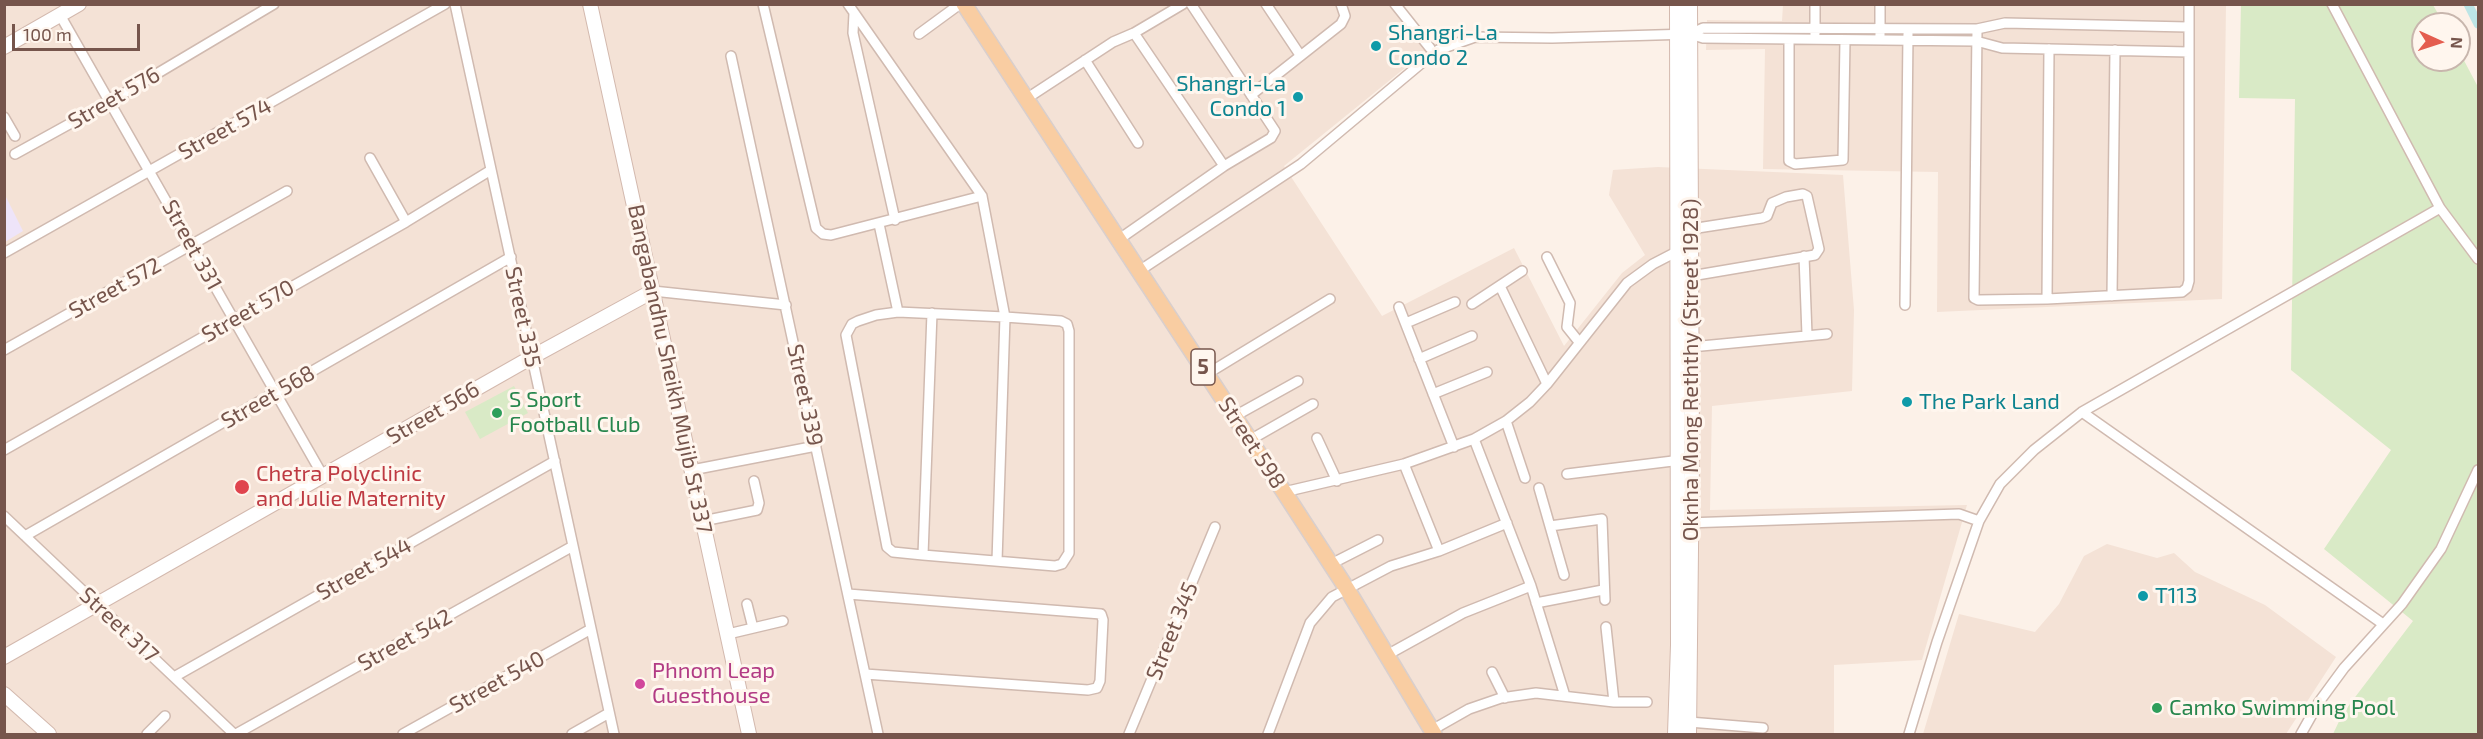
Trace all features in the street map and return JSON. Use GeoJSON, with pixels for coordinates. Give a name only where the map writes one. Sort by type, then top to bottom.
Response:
{"type":"FeatureCollection","features":[{"type":"Feature","properties":{"kind":"main road","name":"Street 598"},"geometry":{"type":"LineString","coordinates":[[962,4],[1331,564],[1433,732]]}},
{"type":"Feature","properties":{"kind":"street"},"geometry":{"type":"LineString","coordinates":[[4,47],[79,4]]}},
{"type":"Feature","properties":{"kind":"street","name":"Street 576"},"geometry":{"type":"LineString","coordinates":[[15,154],[111,101],[274,4]]}},
{"type":"Feature","properties":{"kind":"street","name":"Street 574"},"geometry":{"type":"LineString","coordinates":[[4,253],[445,4]]}},
{"type":"Feature","properties":{"kind":"street","name":"Street 335"},"geometry":{"type":"LineString","coordinates":[[455,4],[614,735]]}},
{"type":"Feature","properties":{"kind":"street","name":"Bangabandhu Sheikh Mujib St 337"},"geometry":{"type":"LineString","coordinates":[[590,4],[749,735]]}},
{"type":"Feature","properties":{"kind":"street"},"geometry":{"type":"LineString","coordinates":[[763,4],[816,228],[823,234],[831,235],[982,196]]}},
{"type":"Feature","properties":{"kind":"street"},"geometry":{"type":"LineString","coordinates":[[848,4],[982,196],[1005,316],[997,561]]}},
{"type":"Feature","properties":{"kind":"street"},"geometry":{"type":"LineString","coordinates":[[919,34],[962,4]]}},
{"type":"Feature","properties":{"kind":"street"},"geometry":{"type":"LineString","coordinates":[[1026,99],[1113,42],[1134,33],[1183,4]]}},
{"type":"Feature","properties":{"kind":"street"},"geometry":{"type":"LineString","coordinates":[[1118,240],[1224,166],[1271,138],[1275,131],[1191,4]]}},
{"type":"Feature","properties":{"kind":"street"},"geometry":{"type":"LineString","coordinates":[[1266,4],[1300,55]]}},
{"type":"Feature","properties":{"kind":"street"},"geometry":{"type":"LineString","coordinates":[[1251,95],[1341,24],[1345,16],[1341,4]]}},
{"type":"Feature","properties":{"kind":"street"},"geometry":{"type":"LineString","coordinates":[[1395,4],[1432,51]]}},
{"type":"Feature","properties":{"kind":"street","name":"Oknha Mong Reththy (Street 1928)"},"geometry":{"type":"LineString","coordinates":[[1677,4],[1684,34],[1691,229],[1684,250],[1691,276],[1692,457],[1684,523]]}},
{"type":"Feature","properties":{"kind":"street","name":"Oknha Mong Reththy (Street 1928)"},"geometry":{"type":"LineString","coordinates":[[1689,728],[1683,686],[1684,523],[1678,460],[1684,250],[1684,34],[1690,4]]}},
{"type":"Feature","properties":{"kind":"street"},"geometry":{"type":"LineString","coordinates":[[1815,4],[1815,40]]}},
{"type":"Feature","properties":{"kind":"street"},"geometry":{"type":"LineString","coordinates":[[1880,4],[1880,40]]}},
{"type":"Feature","properties":{"kind":"street"},"geometry":{"type":"LineString","coordinates":[[1977,29],[1974,298],[1978,300],[2047,299],[2182,292],[2189,285],[2189,4]]}},
{"type":"Feature","properties":{"kind":"street"},"geometry":{"type":"LineString","coordinates":[[2332,4],[2440,208],[2478,259]]}},
{"type":"Feature","properties":{"kind":"street"},"geometry":{"type":"LineString","coordinates":[[854,13],[853,33],[895,220]]}},
{"type":"Feature","properties":{"kind":"street","name":"Street 331"},"geometry":{"type":"LineString","coordinates":[[60,15],[323,476]]}},
{"type":"Feature","properties":{"kind":"street"},"geometry":{"type":"LineString","coordinates":[[1684,34],[1703,28],[1977,29],[2005,23],[2188,27]]}},
{"type":"Feature","properties":{"kind":"street"},"geometry":{"type":"LineString","coordinates":[[1905,305],[1908,29]]}},
{"type":"Feature","properties":{"kind":"street"},"geometry":{"type":"LineString","coordinates":[[1134,33],[1224,166]]}},
{"type":"Feature","properties":{"kind":"street"},"geometry":{"type":"LineString","coordinates":[[1139,271],[1301,164],[1432,51],[1475,37],[1684,34],[1702,38],[1976,41],[2002,48],[2189,52]]}},
{"type":"Feature","properties":{"kind":"street"},"geometry":{"type":"LineString","coordinates":[[1789,39],[1789,161],[1795,164],[1843,160],[1845,40]]}},
{"type":"Feature","properties":{"kind":"street"},"geometry":{"type":"LineString","coordinates":[[2047,299],[2049,49]]}},
{"type":"Feature","properties":{"kind":"street"},"geometry":{"type":"LineString","coordinates":[[2112,296],[2115,50]]}},
{"type":"Feature","properties":{"kind":"street","name":"Street 339"},"geometry":{"type":"LineString","coordinates":[[731,56],[878,735]]}},
{"type":"Feature","properties":{"kind":"street"},"geometry":{"type":"LineString","coordinates":[[1085,60],[1138,143]]}},
{"type":"Feature","properties":{"kind":"street"},"geometry":{"type":"LineString","coordinates":[[4,117],[15,136]]}},
{"type":"Feature","properties":{"kind":"street"},"geometry":{"type":"LineString","coordinates":[[370,158],[406,222]]}},
{"type":"Feature","properties":{"kind":"street","name":"Street 570"},"geometry":{"type":"LineString","coordinates":[[4,450],[406,222],[491,170]]}},
{"type":"Feature","properties":{"kind":"street","name":"Street 572"},"geometry":{"type":"LineString","coordinates":[[4,350],[287,191]]}},
{"type":"Feature","properties":{"kind":"street"},"geometry":{"type":"LineString","coordinates":[[1691,229],[1762,218],[1767,216],[1772,203],[1786,197],[1803,194],[1808,196],[1818,249],[1815,255],[1691,276]]}},
{"type":"Feature","properties":{"kind":"street"},"geometry":{"type":"LineString","coordinates":[[1909,735],[1937,642],[1979,521],[2001,484],[2034,450],[2082,412],[2440,208]]}},
{"type":"Feature","properties":{"kind":"street"},"geometry":{"type":"LineString","coordinates":[[879,224],[898,312]]}},
{"type":"Feature","properties":{"kind":"street"},"geometry":{"type":"LineString","coordinates":[[1284,492],[1404,464],[1474,439],[1506,421],[1530,402],[1547,384],[1627,283],[1684,250]]}},
{"type":"Feature","properties":{"kind":"street"},"geometry":{"type":"LineString","coordinates":[[1547,256],[1570,303],[1567,327],[1579,342]]}},
{"type":"Feature","properties":{"kind":"street"},"geometry":{"type":"LineString","coordinates":[[1804,256],[1807,335]]}},
{"type":"Feature","properties":{"kind":"street","name":"Street 568"},"geometry":{"type":"LineString","coordinates":[[25,536],[511,257]]}},
{"type":"Feature","properties":{"kind":"street"},"geometry":{"type":"LineString","coordinates":[[1472,304],[1522,271]]}},
{"type":"Feature","properties":{"kind":"street"},"geometry":{"type":"LineString","coordinates":[[1500,286],[1547,384]]}},
{"type":"Feature","properties":{"kind":"street"},"geometry":{"type":"LineString","coordinates":[[653,291],[786,305]]}},
{"type":"Feature","properties":{"kind":"street","name":"Street 566"},"geometry":{"type":"LineString","coordinates":[[4,657],[532,357],[653,291]]}},
{"type":"Feature","properties":{"kind":"street"},"geometry":{"type":"LineString","coordinates":[[1207,374],[1330,299]]}},
{"type":"Feature","properties":{"kind":"street"},"geometry":{"type":"LineString","coordinates":[[1406,323],[1455,302]]}},
{"type":"Feature","properties":{"kind":"street"},"geometry":{"type":"LineString","coordinates":[[1399,307],[1454,447]]}},
{"type":"Feature","properties":{"kind":"street"},"geometry":{"type":"LineString","coordinates":[[898,312],[932,313],[1005,316],[1061,321],[1067,324],[1070,331],[1069,553],[1066,560],[1055,566],[897,553],[887,547],[846,335],[852,324],[876,315],[898,312]]}},
{"type":"Feature","properties":{"kind":"street"},"geometry":{"type":"LineString","coordinates":[[923,555],[932,313]]}},
{"type":"Feature","properties":{"kind":"street"},"geometry":{"type":"LineString","coordinates":[[1691,347],[1827,334]]}},
{"type":"Feature","properties":{"kind":"street"},"geometry":{"type":"LineString","coordinates":[[1419,358],[1472,336]]}},
{"type":"Feature","properties":{"kind":"street"},"geometry":{"type":"LineString","coordinates":[[1433,394],[1487,372]]}},
{"type":"Feature","properties":{"kind":"street"},"geometry":{"type":"LineString","coordinates":[[1234,416],[1298,381]]}},
{"type":"Feature","properties":{"kind":"street"},"geometry":{"type":"LineString","coordinates":[[1250,440],[1313,404]]}},
{"type":"Feature","properties":{"kind":"street"},"geometry":{"type":"LineString","coordinates":[[2082,412],[2383,624]]}},
{"type":"Feature","properties":{"kind":"street"},"geometry":{"type":"LineString","coordinates":[[1506,421],[1525,478]]}},
{"type":"Feature","properties":{"kind":"street"},"geometry":{"type":"LineString","coordinates":[[1317,438],[1337,481]]}},
{"type":"Feature","properties":{"kind":"street"},"geometry":{"type":"LineString","coordinates":[[1474,439],[1531,586],[1565,696]]}},
{"type":"Feature","properties":{"kind":"street"},"geometry":{"type":"LineString","coordinates":[[692,470],[816,446]]}},
{"type":"Feature","properties":{"kind":"street"},"geometry":{"type":"LineString","coordinates":[[1567,474],[1692,457]]}},
{"type":"Feature","properties":{"kind":"street","name":"Street 544"},"geometry":{"type":"LineString","coordinates":[[174,677],[555,461]]}},
{"type":"Feature","properties":{"kind":"street"},"geometry":{"type":"LineString","coordinates":[[1404,464],[1439,551]]}},
{"type":"Feature","properties":{"kind":"street"},"geometry":{"type":"LineString","coordinates":[[2301,735],[2319,702],[2402,604],[2441,549],[2478,470]]}},
{"type":"Feature","properties":{"kind":"street"},"geometry":{"type":"LineString","coordinates":[[703,521],[757,510],[759,503],[754,481]]}},
{"type":"Feature","properties":{"kind":"street"},"geometry":{"type":"LineString","coordinates":[[1539,488],[1564,575]]}},
{"type":"Feature","properties":{"kind":"street"},"geometry":{"type":"LineString","coordinates":[[1684,523],[1959,514],[1979,521]]}},
{"type":"Feature","properties":{"kind":"street","name":"Street 317"},"geometry":{"type":"LineString","coordinates":[[4,516],[235,735]]}},
{"type":"Feature","properties":{"kind":"street"},"geometry":{"type":"LineString","coordinates":[[1550,526],[1602,519],[1605,600]]}},
{"type":"Feature","properties":{"kind":"street"},"geometry":{"type":"LineString","coordinates":[[1268,735],[1310,623],[1332,597],[1391,566],[1439,551],[1507,523]]}},
{"type":"Feature","properties":{"kind":"street","name":"Street 345"},"geometry":{"type":"LineString","coordinates":[[1129,735],[1215,526]]}},
{"type":"Feature","properties":{"kind":"street"},"geometry":{"type":"LineString","coordinates":[[1331,564],[1378,540]]}},
{"type":"Feature","properties":{"kind":"street","name":"Street 542"},"geometry":{"type":"LineString","coordinates":[[235,735],[573,546]]}},
{"type":"Feature","properties":{"kind":"street"},"geometry":{"type":"LineString","coordinates":[[1387,655],[1462,613],[1531,586]]}},
{"type":"Feature","properties":{"kind":"street"},"geometry":{"type":"LineString","coordinates":[[1536,603],[1603,590]]}},
{"type":"Feature","properties":{"kind":"street"},"geometry":{"type":"LineString","coordinates":[[848,594],[1101,614],[1103,620],[1100,681],[1097,688],[1088,690],[865,674]]}},
{"type":"Feature","properties":{"kind":"street"},"geometry":{"type":"LineString","coordinates":[[747,604],[753,628]]}},
{"type":"Feature","properties":{"kind":"street"},"geometry":{"type":"LineString","coordinates":[[728,634],[783,621]]}},
{"type":"Feature","properties":{"kind":"street"},"geometry":{"type":"LineString","coordinates":[[1606,627],[1614,702]]}},
{"type":"Feature","properties":{"kind":"street","name":"Street 540"},"geometry":{"type":"LineString","coordinates":[[403,735],[591,629]]}},
{"type":"Feature","properties":{"kind":"street"},"geometry":{"type":"LineString","coordinates":[[1492,672],[1504,698]]}},
{"type":"Feature","properties":{"kind":"street","name":"Oknha Mong Reththy (Street 1928)"},"geometry":{"type":"LineString","coordinates":[[1675,735],[1683,686]]}},
{"type":"Feature","properties":{"kind":"street"},"geometry":{"type":"LineString","coordinates":[[1433,732],[1469,709],[1504,698],[1536,693],[1614,702],[1647,702]]}},
{"type":"Feature","properties":{"kind":"street"},"geometry":{"type":"LineString","coordinates":[[4,694],[49,735]]}},
{"type":"Feature","properties":{"kind":"street"},"geometry":{"type":"LineString","coordinates":[[572,735],[609,713]]}},
{"type":"Feature","properties":{"kind":"street"},"geometry":{"type":"LineString","coordinates":[[147,735],[165,716]]}},
{"type":"Feature","properties":{"kind":"street"},"geometry":{"type":"LineString","coordinates":[[1689,728],[1763,728]]}},
{"type":"Feature","properties":{"kind":"shaded area"},"geometry":{"type":"Polygon","coordinates":[[[4,5],[1398,5],[1432,46],[1284,166],[1382,316],[1514,248],[1564,346],[1622,273],[1645,255],[1609,195],[1613,170],[1658,167],[1843,175],[1854,310],[1852,391],[1712,406],[1710,510],[1967,505],[1922,660],[1834,665],[1834,734],[5,734],[4,5]]]}},
{"type":"Feature","properties":{"kind":"shaded area"},"geometry":{"type":"Polygon","coordinates":[[[1783,5],[2226,5],[2222,299],[1937,312],[1938,172],[1763,169],[1765,49],[1706,50],[1707,20],[1782,21],[1783,5]]]}},
{"type":"Feature","properties":{"kind":"shaded area"},"geometry":{"type":"Polygon","coordinates":[[[5,195],[23,231],[4,242],[5,195]]]}},
{"type":"Feature","properties":{"kind":"shaded area"},"geometry":{"type":"Polygon","coordinates":[[[2107,544],[2157,558],[2174,553],[2195,572],[2265,605],[2336,657],[2286,734],[1923,734],[1959,614],[2035,632],[2059,604],[2084,556],[2107,544]]]}},
{"type":"Feature","properties":{"kind":"green space"},"geometry":{"type":"Polygon","coordinates":[[[2241,4],[2433,5],[2437,12],[2411,12],[2411,72],[2470,72],[2478,87],[2478,734],[2333,734],[2343,713],[2413,621],[2324,549],[2391,450],[2291,370],[2295,99],[2239,98],[2241,4]]]}},
{"type":"Feature","properties":{"kind":"green space","name":"S Sport Football Club"},"geometry":{"type":"Polygon","coordinates":[[[514,386],[528,413],[480,439],[465,412],[514,386]]]}},
{"type":"Feature","properties":{"kind":"waterway"},"geometry":{"type":"LineString","coordinates":[[2468,4],[2478,24]]}},
{"type":"Feature","properties":{"kind":"place","name":"Shangri-La Condo 2"},"geometry":{"type":"Point","coordinates":[1376,46]}},
{"type":"Feature","properties":{"kind":"place","name":"Shangri-La Condo 1"},"geometry":{"type":"Point","coordinates":[1298,97]}},
{"type":"Feature","properties":{"kind":"place","name":"The Park Land"},"geometry":{"type":"Point","coordinates":[1907,402]}},
{"type":"Feature","properties":{"kind":"place","name":"S Sport Football Club"},"geometry":{"type":"Point","coordinates":[497,413]}},
{"type":"Feature","properties":{"kind":"place","name":"Chetra Polyclinic and Julie Maternity"},"geometry":{"type":"Point","coordinates":[242,487]}},
{"type":"Feature","properties":{"kind":"place","name":"T113"},"geometry":{"type":"Point","coordinates":[2143,596]}},
{"type":"Feature","properties":{"kind":"place","name":"Phnom Leap Guesthouse"},"geometry":{"type":"Point","coordinates":[640,684]}},
{"type":"Feature","properties":{"kind":"place","name":"Camko Swimming Pool"},"geometry":{"type":"Point","coordinates":[2157,708]}}]}
